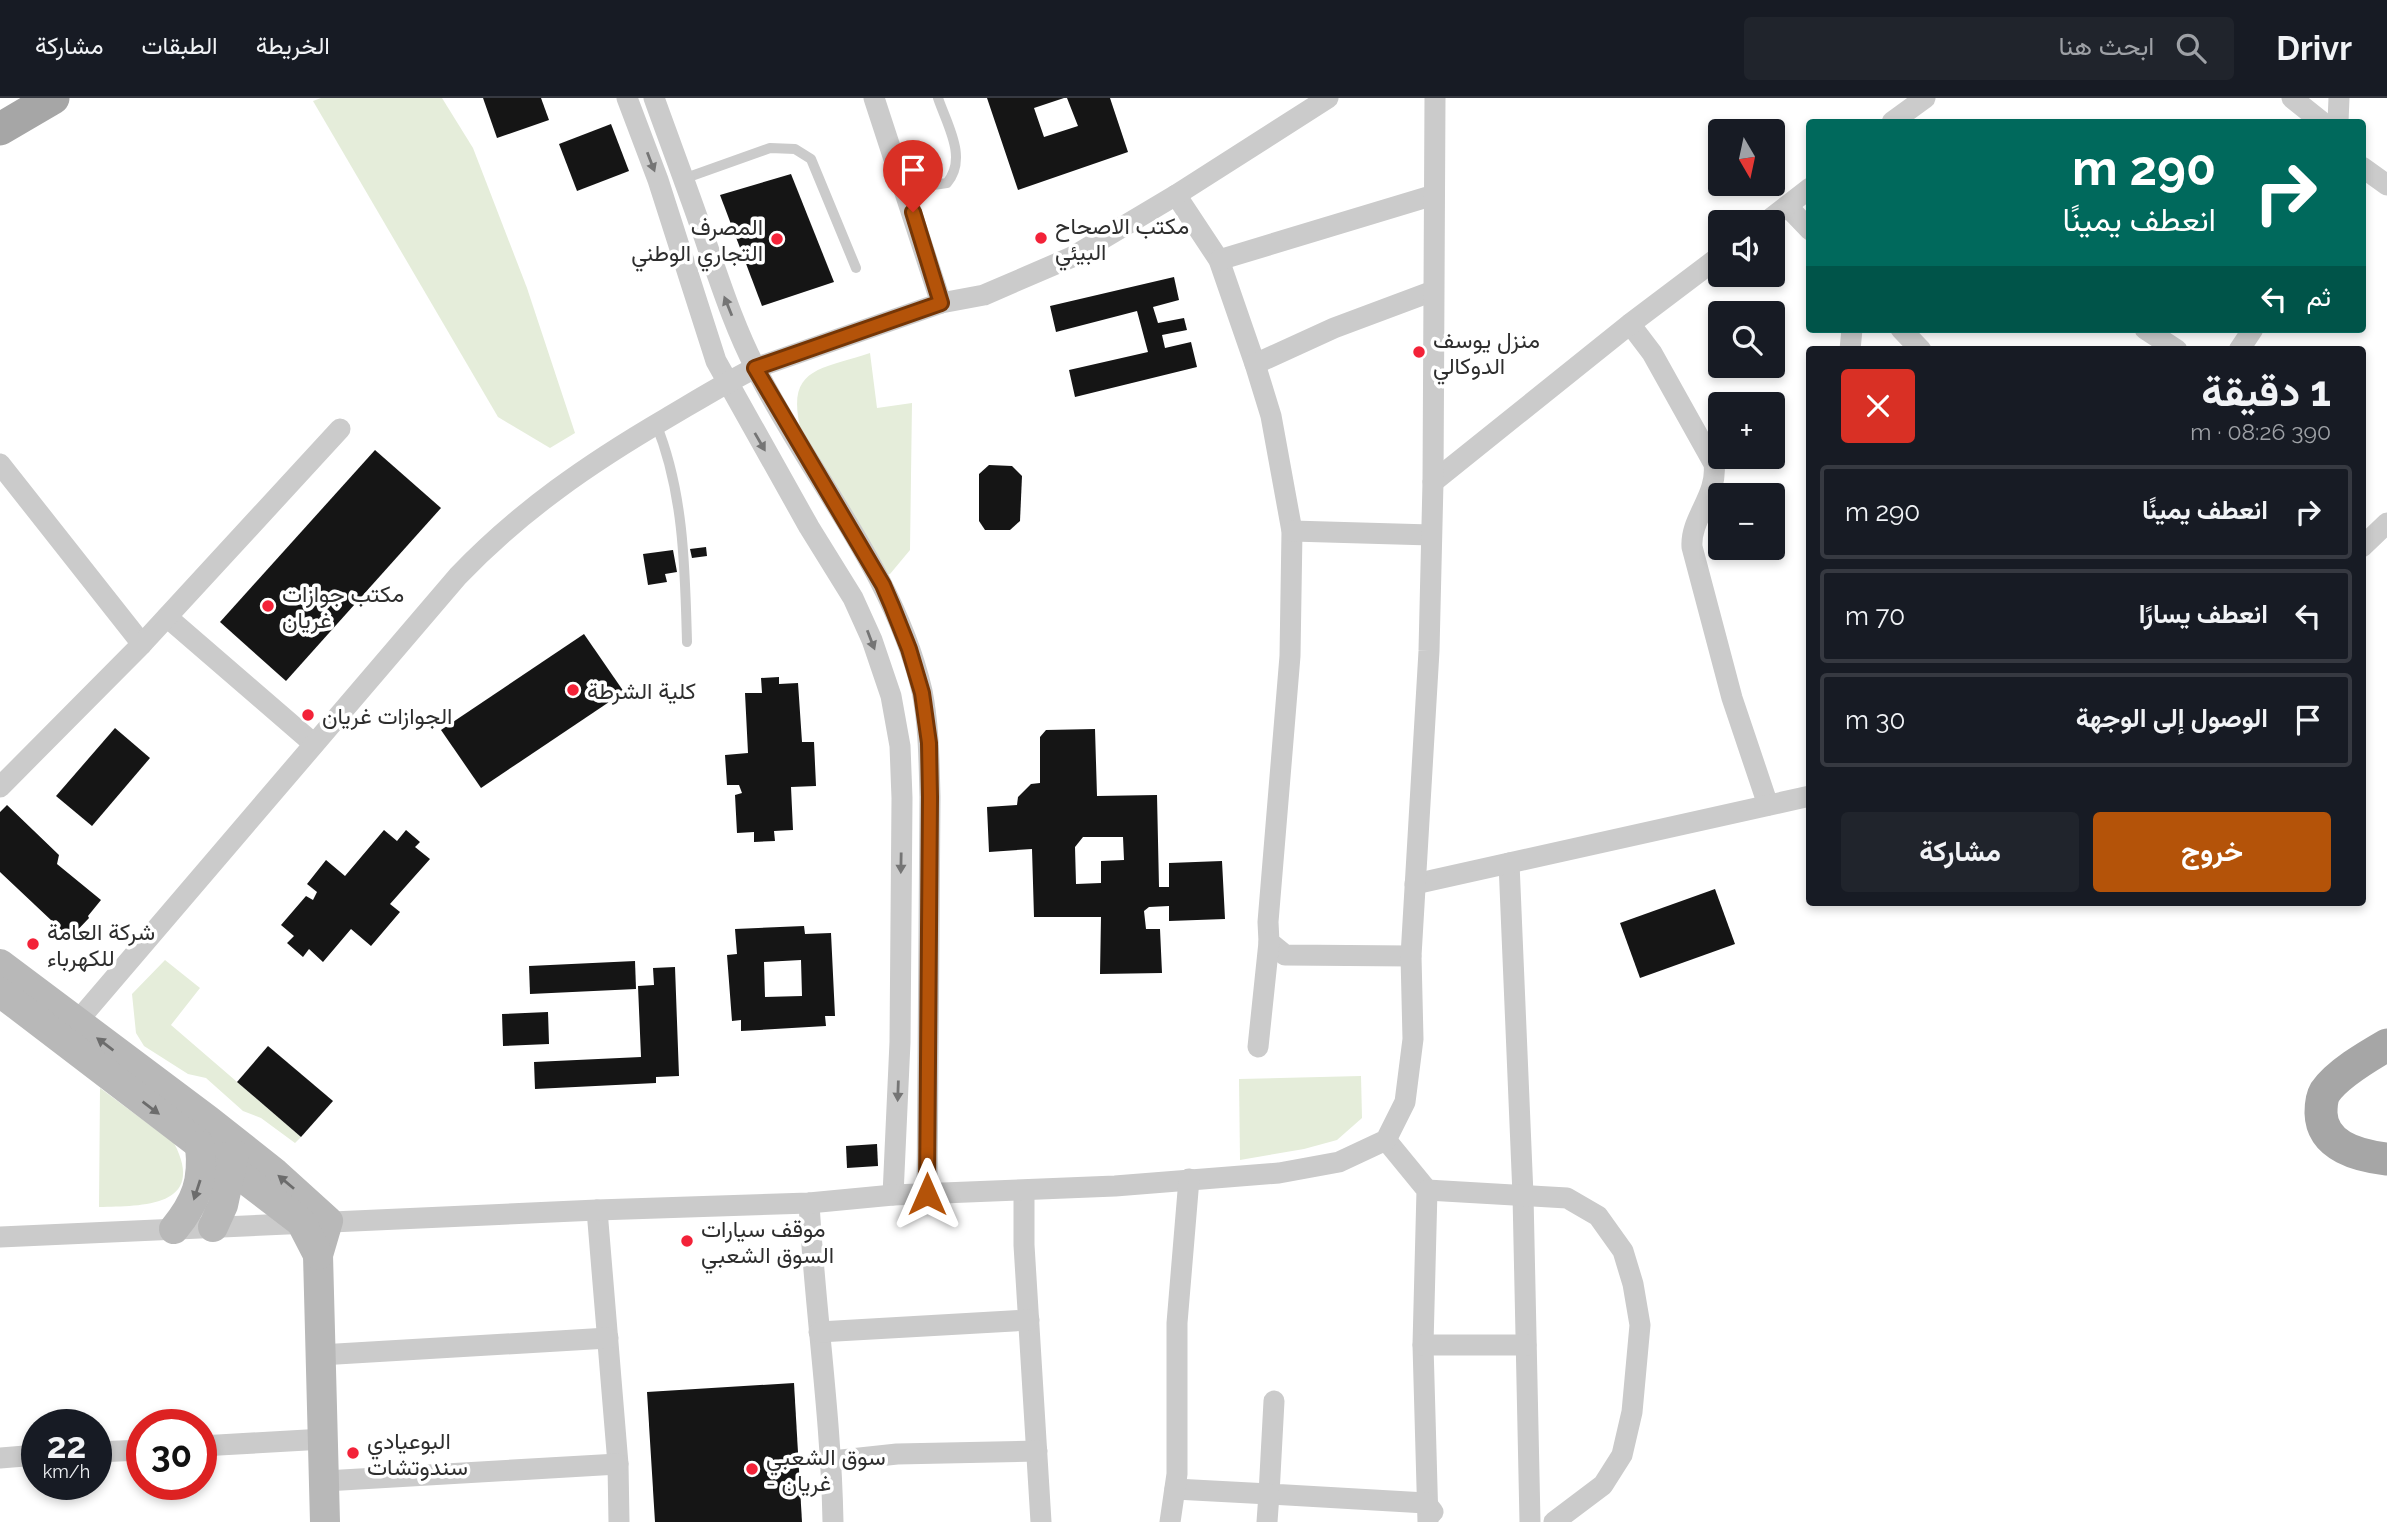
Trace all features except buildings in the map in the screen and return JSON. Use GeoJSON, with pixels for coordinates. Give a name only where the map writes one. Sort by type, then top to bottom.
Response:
{"type":"FeatureCollection","features":[{"type":"Feature","properties":{"kind":"main road"},"geometry":{"type":"LineString","coordinates":[[0,129],[53,98]]}},
{"type":"Feature","properties":{"kind":"main road"},"geometry":{"type":"LineString","coordinates":[[0,964],[69,1031],[200,1146],[234,1156]]}},
{"type":"Feature","properties":{"kind":"main road"},"geometry":{"type":"LineString","coordinates":[[0,992],[69,1031],[234,1156],[309,1202],[318,1255],[325,1522]]}},
{"type":"Feature","properties":{"kind":"main road"},"geometry":{"type":"LineString","coordinates":[[2387,1045],[2361,1060],[2325,1092],[2321,1116],[2330,1139],[2369,1157],[2387,1159]]}},
{"type":"Feature","properties":{"kind":"main road"},"geometry":{"type":"LineString","coordinates":[[174,1229],[198,1191],[202,1164],[200,1146]]}},
{"type":"Feature","properties":{"kind":"main road"},"geometry":{"type":"LineString","coordinates":[[213,1227],[223,1205],[234,1156]]}},
{"type":"Feature","properties":{"kind":"street"},"geometry":{"type":"LineString","coordinates":[[874,98],[941,303]]}},
{"type":"Feature","properties":{"kind":"street"},"geometry":{"type":"LineString","coordinates":[[69,1031],[489,544],[527,510],[571,478],[656,424],[755,368],[941,303],[984,295],[1072,257],[1176,195],[1328,98]]}},
{"type":"Feature","properties":{"kind":"street"},"geometry":{"type":"LineString","coordinates":[[0,1237],[809,1203],[893,1195],[1024,1191],[1279,1173],[1339,1162],[1386,1140],[1405,1102],[1413,1039],[1412,956],[1429,651],[1433,482],[1435,98]]}},
{"type":"Feature","properties":{"kind":"street"},"geometry":{"type":"LineString","coordinates":[[1894,112],[1924,98]]}},
{"type":"Feature","properties":{"kind":"street"},"geometry":{"type":"LineString","coordinates":[[2292,98],[2318,119]]}},
{"type":"Feature","properties":{"kind":"street"},"geometry":{"type":"LineString","coordinates":[[2338,119],[2339,98]]}},
{"type":"Feature","properties":{"kind":"street"},"geometry":{"type":"LineString","coordinates":[[893,1195],[900,1042],[902,798],[900,746],[891,696],[872,640],[853,598],[809,527],[716,361],[658,180],[629,104],[659,99],[683,179],[725,300],[755,368],[889,598],[909,649],[922,693],[929,743],[930,797],[927,1194]]}},
{"type":"Feature","properties":{"kind":"street"},"geometry":{"type":"LineString","coordinates":[[2366,170],[2387,185]]}},
{"type":"Feature","properties":{"kind":"street"},"geometry":{"type":"LineString","coordinates":[[1782,210],[1806,191]]}},
{"type":"Feature","properties":{"kind":"street"},"geometry":{"type":"LineString","coordinates":[[1176,195],[1219,260],[1255,364],[1271,416],[1292,531],[1290,656],[1267,932],[1269,942],[1258,1046]]}},
{"type":"Feature","properties":{"kind":"street"},"geometry":{"type":"LineString","coordinates":[[1219,260],[1434,195]]}},
{"type":"Feature","properties":{"kind":"street"},"geometry":{"type":"LineString","coordinates":[[1787,206],[1806,226]]}},
{"type":"Feature","properties":{"kind":"street"},"geometry":{"type":"LineString","coordinates":[[1433,482],[1708,265]]}},
{"type":"Feature","properties":{"kind":"street"},"geometry":{"type":"LineString","coordinates":[[1255,364],[1334,328],[1433,291]]}},
{"type":"Feature","properties":{"kind":"street"},"geometry":{"type":"LineString","coordinates":[[1630,324],[1652,354],[1714,464],[1716,479],[1694,532],[1692,547],[1732,698],[1768,805]]}},
{"type":"Feature","properties":{"kind":"street"},"geometry":{"type":"LineString","coordinates":[[1905,333],[1917,346]]}},
{"type":"Feature","properties":{"kind":"street"},"geometry":{"type":"LineString","coordinates":[[2151,333],[2171,346]]}},
{"type":"Feature","properties":{"kind":"street"},"geometry":{"type":"LineString","coordinates":[[0,787],[142,644],[340,429]]}},
{"type":"Feature","properties":{"kind":"street"},"geometry":{"type":"LineString","coordinates":[[0,464],[142,644]]}},
{"type":"Feature","properties":{"kind":"street"},"geometry":{"type":"LineString","coordinates":[[2366,543],[2387,523]]}},
{"type":"Feature","properties":{"kind":"street"},"geometry":{"type":"LineString","coordinates":[[1292,531],[1431,535]]}},
{"type":"Feature","properties":{"kind":"street"},"geometry":{"type":"LineString","coordinates":[[167,617],[314,744]]}},
{"type":"Feature","properties":{"kind":"street"},"geometry":{"type":"LineString","coordinates":[[902,798],[930,797]]}},
{"type":"Feature","properties":{"kind":"street"},"geometry":{"type":"LineString","coordinates":[[1415,884],[1806,797]]}},
{"type":"Feature","properties":{"kind":"street"},"geometry":{"type":"LineString","coordinates":[[1509,863],[1523,1195],[1530,1522]]}},
{"type":"Feature","properties":{"kind":"street"},"geometry":{"type":"LineString","coordinates":[[1269,942],[1285,955],[1412,956]]}},
{"type":"Feature","properties":{"kind":"street"},"geometry":{"type":"LineString","coordinates":[[1386,1140],[1427,1191],[1423,1345],[1427,1513]]}},
{"type":"Feature","properties":{"kind":"street"},"geometry":{"type":"LineString","coordinates":[[1170,1522],[1177,1474],[1177,1323],[1189,1179]]}},
{"type":"Feature","properties":{"kind":"street"},"geometry":{"type":"LineString","coordinates":[[1024,1191],[1024,1245],[1041,1522]]}},
{"type":"Feature","properties":{"kind":"street"},"geometry":{"type":"LineString","coordinates":[[1427,1191],[1567,1198],[1598,1216],[1623,1251],[1633,1284],[1640,1325],[1632,1412],[1622,1455],[1603,1485],[1554,1522]]}},
{"type":"Feature","properties":{"kind":"street"},"geometry":{"type":"LineString","coordinates":[[809,1203],[832,1461],[834,1522]]}},
{"type":"Feature","properties":{"kind":"street"},"geometry":{"type":"LineString","coordinates":[[597,1210],[618,1464],[619,1522]]}},
{"type":"Feature","properties":{"kind":"street"},"geometry":{"type":"LineString","coordinates":[[819,1332],[1028,1320]]}},
{"type":"Feature","properties":{"kind":"street"},"geometry":{"type":"LineString","coordinates":[[320,1355],[608,1338]]}},
{"type":"Feature","properties":{"kind":"street"},"geometry":{"type":"LineString","coordinates":[[1423,1345],[1526,1345]]}},
{"type":"Feature","properties":{"kind":"street"},"geometry":{"type":"LineString","coordinates":[[1267,1522],[1274,1401]]}},
{"type":"Feature","properties":{"kind":"street"},"geometry":{"type":"LineString","coordinates":[[217,1446],[324,1439]]}},
{"type":"Feature","properties":{"kind":"street"},"geometry":{"type":"LineString","coordinates":[[832,1461],[897,1454],[1037,1451]]}},
{"type":"Feature","properties":{"kind":"street"},"geometry":{"type":"LineString","coordinates":[[0,1458],[21,1456]]}},
{"type":"Feature","properties":{"kind":"street"},"geometry":{"type":"LineString","coordinates":[[325,1480],[618,1464]]}},
{"type":"Feature","properties":{"kind":"street"},"geometry":{"type":"LineString","coordinates":[[1175,1489],[1269,1494],[1427,1513],[1440,1522]]}},
{"type":"Feature","properties":{"kind":"lane"},"geometry":{"type":"LineString","coordinates":[[905,189],[947,183],[955,173],[958,158],[938,98]]}},
{"type":"Feature","properties":{"kind":"lane"},"geometry":{"type":"LineString","coordinates":[[683,179],[770,148],[795,149],[811,159],[856,268]]}},
{"type":"Feature","properties":{"kind":"lane"},"geometry":{"type":"LineString","coordinates":[[656,424],[666,448],[684,549],[687,642]]}},
{"type":"Feature","properties":{"kind":"green space"},"geometry":{"type":"Polygon","coordinates":[[[321,98],[442,98],[473,148],[527,288],[575,433],[550,448],[498,417],[313,101],[321,98]]]}},
{"type":"Feature","properties":{"kind":"green space"},"geometry":{"type":"Polygon","coordinates":[[[870,353],[877,408],[912,403],[910,550],[890,574],[885,575],[801,431],[797,410],[798,394],[811,374],[870,353]]]}},
{"type":"Feature","properties":{"kind":"green space"},"geometry":{"type":"Polygon","coordinates":[[[165,960],[200,988],[171,1025],[301,1137],[295,1143],[261,1118],[243,1111],[206,1078],[188,1074],[144,1046],[136,1033],[132,994],[165,960]]]}},
{"type":"Feature","properties":{"kind":"green space"},"geometry":{"type":"Polygon","coordinates":[[[1361,1076],[1362,1118],[1337,1140],[1304,1149],[1240,1160],[1239,1079],[1361,1076]]]}},
{"type":"Feature","properties":{"kind":"green space"},"geometry":{"type":"Polygon","coordinates":[[[100,1088],[174,1143],[182,1164],[182,1180],[176,1191],[165,1199],[134,1206],[99,1207],[100,1088]]]}},
{"type":"Feature","properties":{"kind":"place","name":"مكتب الاصحاح البيئي"},"geometry":{"type":"Point","coordinates":[1041,238]}},
{"type":"Feature","properties":{"kind":"place","name":"المصرف التجاري الوطني"},"geometry":{"type":"Point","coordinates":[777,239]}},
{"type":"Feature","properties":{"kind":"place","name":"منزل يوسف الدوكالي"},"geometry":{"type":"Point","coordinates":[1419,352]}},
{"type":"Feature","properties":{"kind":"place","name":"مكتب جوازات غريان"},"geometry":{"type":"Point","coordinates":[268,606]}},
{"type":"Feature","properties":{"kind":"place","name":"كلية الشرطة"},"geometry":{"type":"Point","coordinates":[573,690]}},
{"type":"Feature","properties":{"kind":"place","name":"الجوازات غريان"},"geometry":{"type":"Point","coordinates":[308,715]}},
{"type":"Feature","properties":{"kind":"place","name":"شركة العامة للكهرباء"},"geometry":{"type":"Point","coordinates":[33,944]}},
{"type":"Feature","properties":{"kind":"place","name":"موقف سيارات السوق الشعبي"},"geometry":{"type":"Point","coordinates":[687,1241]}},
{"type":"Feature","properties":{"kind":"place","name":"البوعيادي سندوتشات"},"geometry":{"type":"Point","coordinates":[353,1453]}},
{"type":"Feature","properties":{"kind":"place","name":"سوق الشعبي - غريان"},"geometry":{"type":"Point","coordinates":[752,1469]}},
{"type":"Feature","properties":{"kind":"route"},"geometry":{"type":"LineString","coordinates":[[913,212],[941,303],[755,368],[883,585],[909,649],[922,693],[929,743],[930,797],[927,1194]]}}]}
